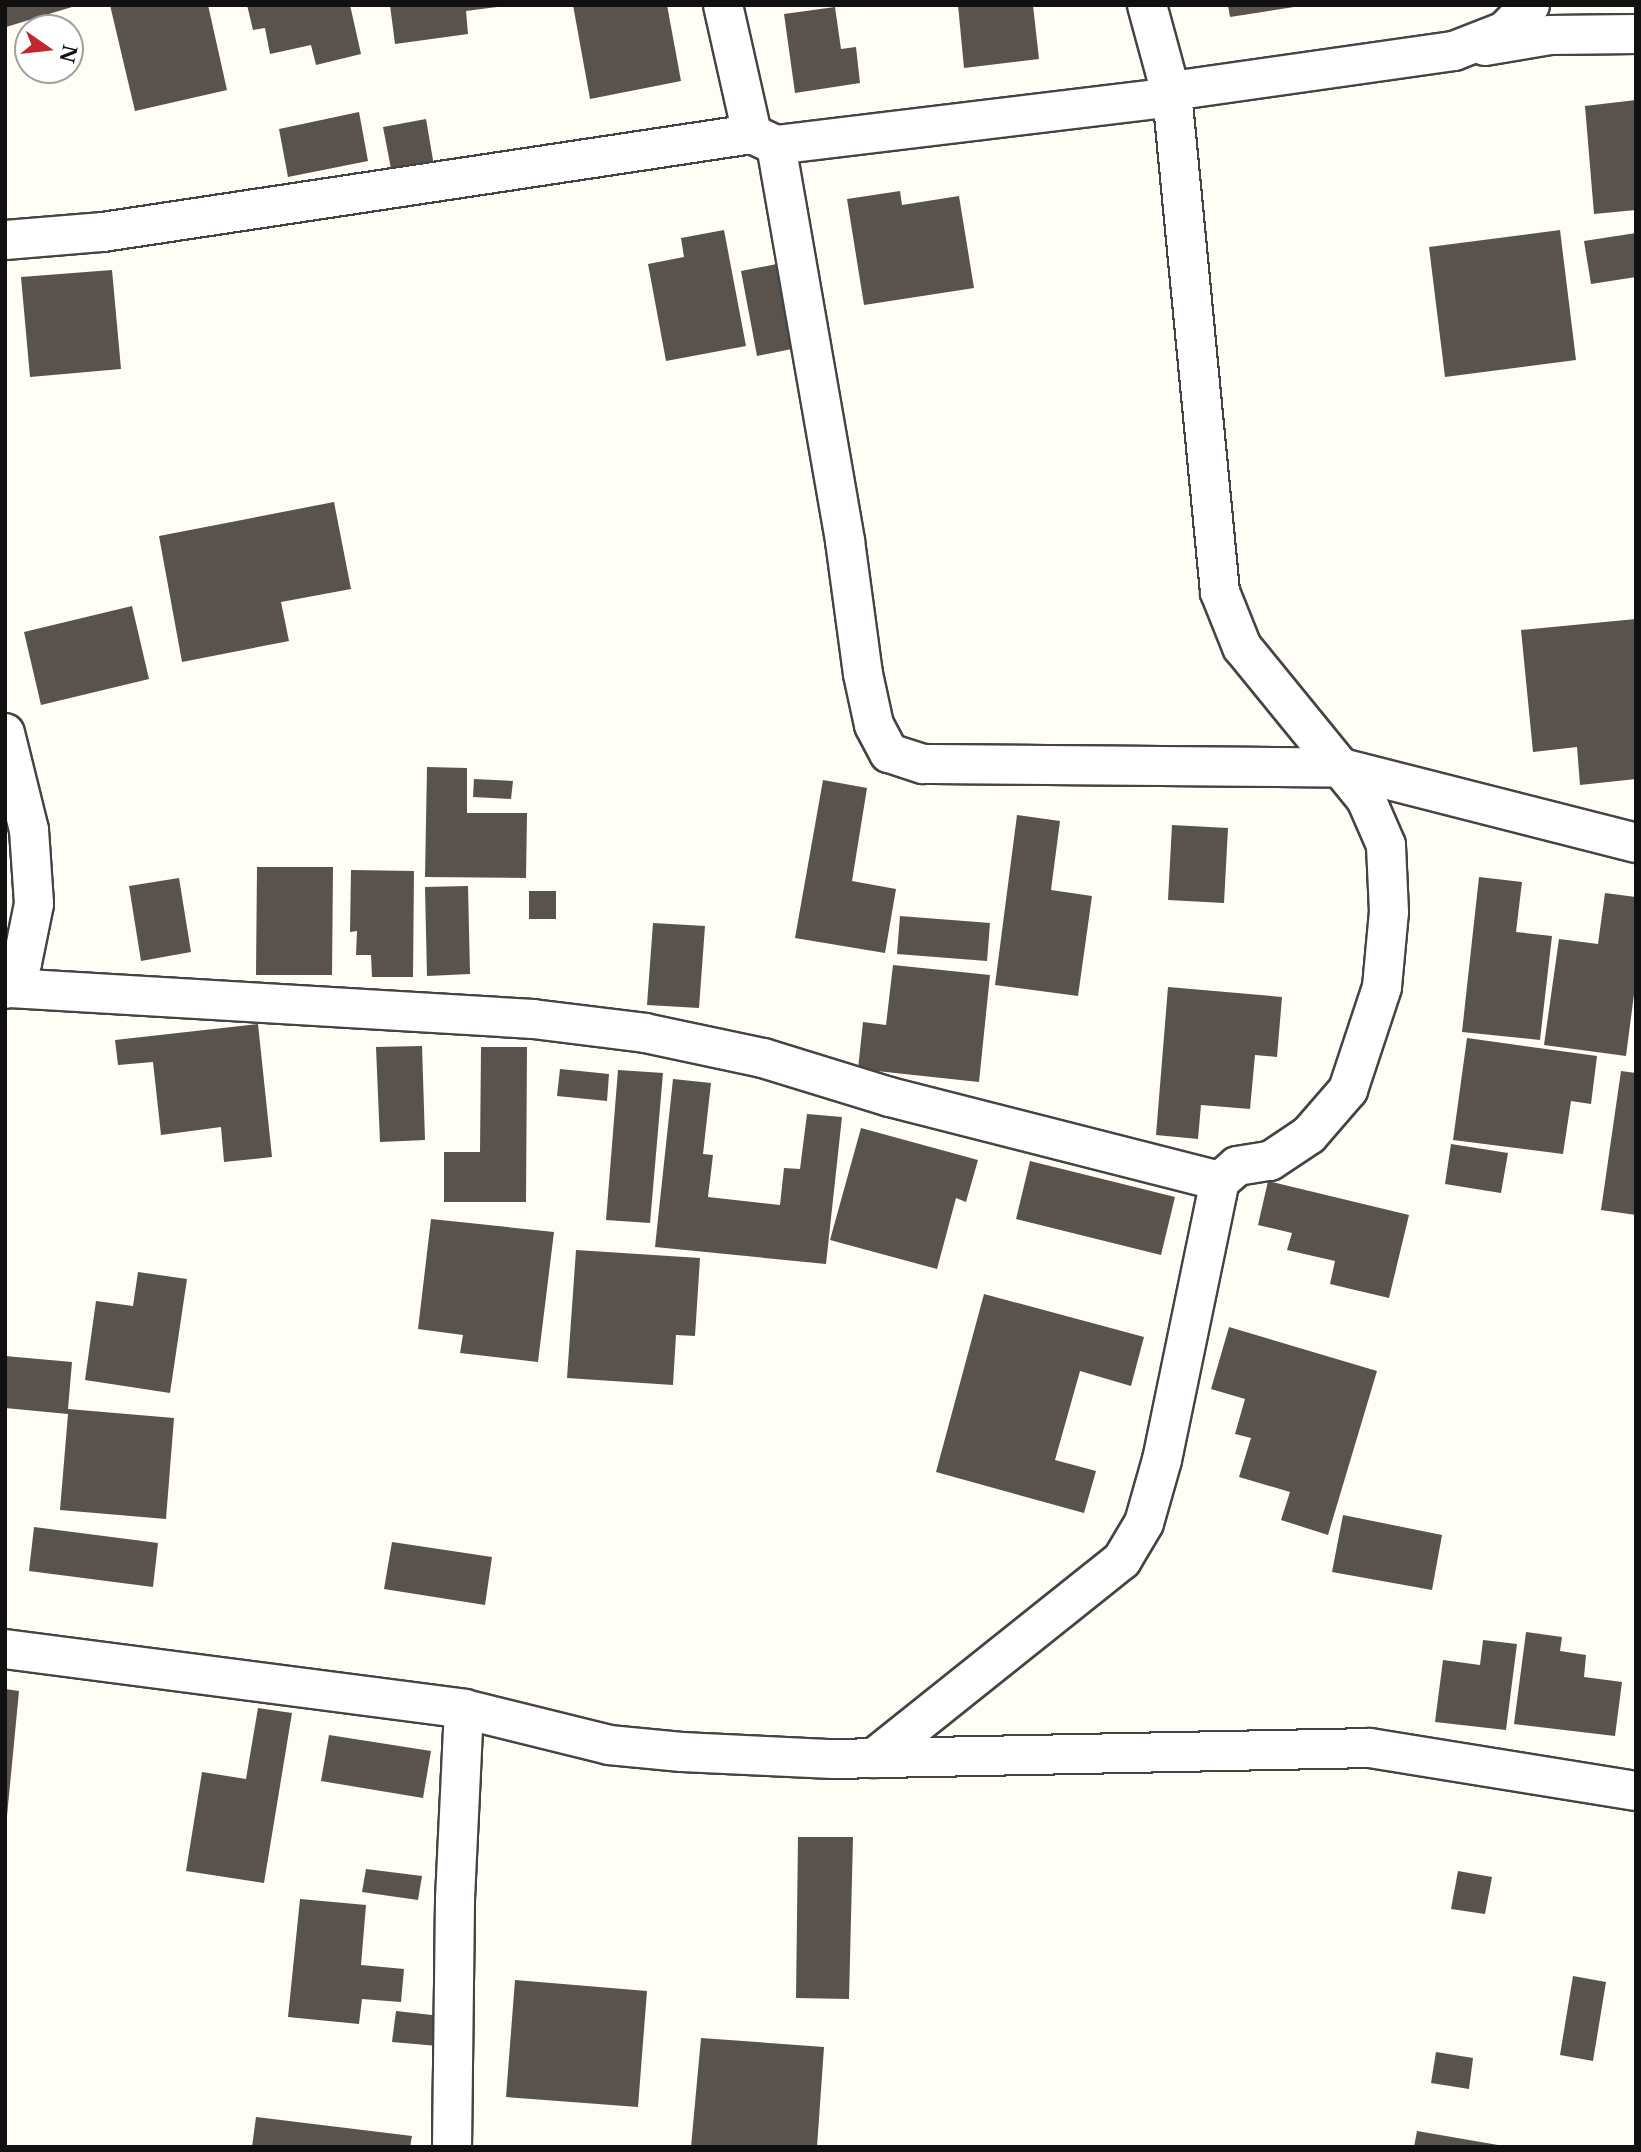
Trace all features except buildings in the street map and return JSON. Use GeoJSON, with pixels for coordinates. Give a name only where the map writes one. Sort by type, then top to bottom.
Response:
{"type":"FeatureCollection","features":[{"type":"Feature","properties":{"kind":"street"},"geometry":{"type":"LineString","coordinates":[[723,5],[764,140],[845,541],[863,674],[874,725],[889,753],[923,764],[1342,768],[1636,843]]}},
{"type":"Feature","properties":{"kind":"street"},"geometry":{"type":"LineString","coordinates":[[874,1758],[1122,1560],[1144,1522],[1162,1460],[1220,1181],[1237,1166],[1270,1161],[1309,1135],[1348,1090],[1382,988],[1389,912],[1387,845],[1366,799],[1242,647],[1220,592],[1172,97],[1147,5]]}},
{"type":"Feature","properties":{"kind":"street"},"geometry":{"type":"LineString","coordinates":[[1454,51],[1505,31],[1530,5]]}},
{"type":"Feature","properties":{"kind":"street"},"geometry":{"type":"LineString","coordinates":[[5,240],[103,232],[764,140],[1172,97],[1186,89],[1550,35],[1636,34]]}},
{"type":"Feature","properties":{"kind":"street"},"geometry":{"type":"LineString","coordinates":[[5,733],[29,830],[34,904],[22,963],[8,988],[533,1019],[645,1033],[763,1058],[890,1097],[1220,1181]]}},
{"type":"Feature","properties":{"kind":"street"},"geometry":{"type":"LineString","coordinates":[[5,1648],[464,1709],[609,1745],[874,1758],[1370,1748],[1636,1791]]}},
{"type":"Feature","properties":{"kind":"street"},"geometry":{"type":"LineString","coordinates":[[452,2147],[455,1899],[464,1709]]}}]}
